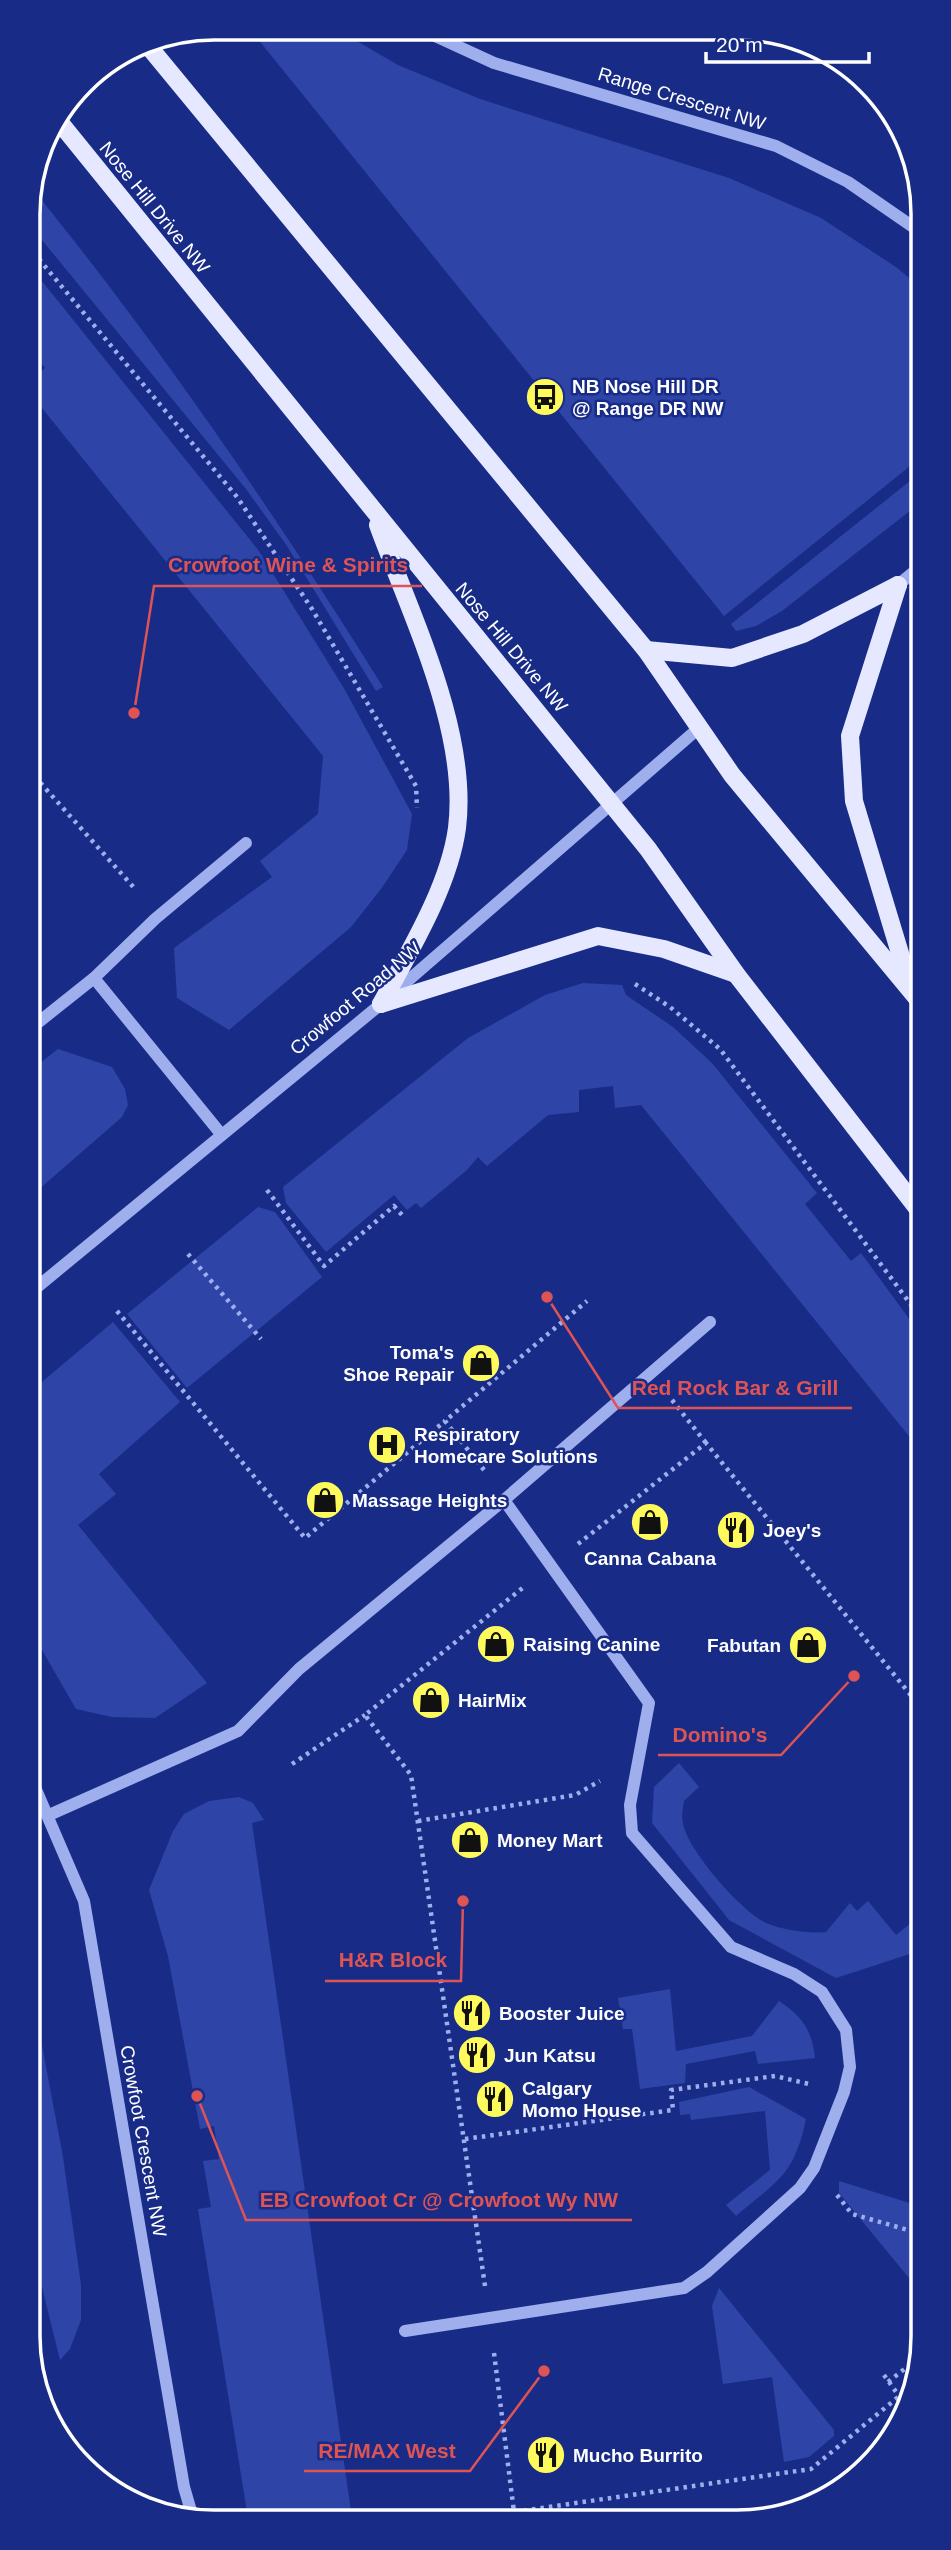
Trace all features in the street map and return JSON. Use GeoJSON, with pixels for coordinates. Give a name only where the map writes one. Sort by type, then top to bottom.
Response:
{"type":"FeatureCollection","features":[{"type":"Feature","properties":{"kind":"main road"},"geometry":{"type":"LineString","coordinates":[[153,51],[646,650],[733,775],[911,991]]}},
{"type":"Feature","properties":{"kind":"main road","name":"Nose Hill Drive NW"},"geometry":{"type":"LineString","coordinates":[[64,127],[648,849],[736,974],[911,1199]]}},
{"type":"Feature","properties":{"kind":"main road"},"geometry":{"type":"LineString","coordinates":[[373,512],[447,716],[458,777],[456,830],[432,908],[381,1004]]}},
{"type":"Feature","properties":{"kind":"main road"},"geometry":{"type":"LineString","coordinates":[[646,650],[732,659],[803,634],[898,585]]}},
{"type":"Feature","properties":{"kind":"main road"},"geometry":{"type":"LineString","coordinates":[[898,585],[850,736],[854,802],[911,981]]}},
{"type":"Feature","properties":{"kind":"main road"},"geometry":{"type":"LineString","coordinates":[[381,1004],[598,936],[664,949],[736,974]]}},
{"type":"Feature","properties":{"kind":"street","name":"Range Crescent NW"},"geometry":{"type":"LineString","coordinates":[[445,40],[494,62],[776,146],[848,182],[911,225]]}},
{"type":"Feature","properties":{"kind":"street"},"geometry":{"type":"LineString","coordinates":[[898,585],[911,575]]}},
{"type":"Feature","properties":{"kind":"street","name":"Crowfoot Road NW"},"geometry":{"type":"LineString","coordinates":[[40,1284],[381,1004],[700,727]]}},
{"type":"Feature","properties":{"kind":"street"},"geometry":{"type":"LineString","coordinates":[[41,1020],[94,978],[155,919],[246,844]]}},
{"type":"Feature","properties":{"kind":"street"},"geometry":{"type":"LineString","coordinates":[[94,978],[221,1134]]}},
{"type":"Feature","properties":{"kind":"street"},"geometry":{"type":"LineString","coordinates":[[49,1815],[238,1731],[299,1669],[504,1500],[710,1322]]}},
{"type":"Feature","properties":{"kind":"street"},"geometry":{"type":"LineString","coordinates":[[405,2331],[684,2288],[707,2273],[800,2188],[814,2168],[844,2092],[850,2067],[846,2030],[822,1992],[794,1974],[731,1947],[632,1833],[629,1805],[641,1758],[649,1703],[504,1500]]}},
{"type":"Feature","properties":{"kind":"street","name":"Crowfoot Crescent NW"},"geometry":{"type":"LineString","coordinates":[[40,1797],[84,1901],[184,2487],[190,2507]]}},
{"type":"Feature","properties":{"kind":"path"},"geometry":{"type":"LineString","coordinates":[[41,260],[237,497],[312,609],[416,786],[417,820]]}},
{"type":"Feature","properties":{"kind":"path"},"geometry":{"type":"LineString","coordinates":[[41,783],[141,896]]}},
{"type":"Feature","properties":{"kind":"path"},"geometry":{"type":"LineString","coordinates":[[628,979],[670,1007],[720,1049],[910,1304]]}},
{"type":"Feature","properties":{"kind":"path"},"geometry":{"type":"LineString","coordinates":[[267,1190],[324,1266],[394,1206],[402,1215]]}},
{"type":"Feature","properties":{"kind":"path"},"geometry":{"type":"LineString","coordinates":[[188,1254],[261,1339]]}},
{"type":"Feature","properties":{"kind":"path"},"geometry":{"type":"LineString","coordinates":[[117,1311],[304,1538],[587,1301]]}},
{"type":"Feature","properties":{"kind":"path"},"geometry":{"type":"LineString","coordinates":[[651,1373],[910,1695]]}},
{"type":"Feature","properties":{"kind":"path"},"geometry":{"type":"LineString","coordinates":[[445,1422],[485,1470]]}},
{"type":"Feature","properties":{"kind":"path"},"geometry":{"type":"LineString","coordinates":[[292,1764],[365,1715],[706,1443]]}},
{"type":"Feature","properties":{"kind":"path"},"geometry":{"type":"LineString","coordinates":[[365,1715],[411,1776],[490,2318],[513,2510]]}},
{"type":"Feature","properties":{"kind":"path"},"geometry":{"type":"LineString","coordinates":[[418,1821],[575,1796],[641,1758]]}},
{"type":"Feature","properties":{"kind":"path"},"geometry":{"type":"LineString","coordinates":[[465,2139],[673,2110],[671,2090],[775,2076],[844,2092]]}},
{"type":"Feature","properties":{"kind":"path"},"geometry":{"type":"LineString","coordinates":[[814,2168],[852,2214],[910,2231]]}},
{"type":"Feature","properties":{"kind":"path"},"geometry":{"type":"LineString","coordinates":[[888,2382],[907,2367]]}},
{"type":"Feature","properties":{"kind":"path"},"geometry":{"type":"LineString","coordinates":[[546,2510],[811,2469],[899,2396],[884,2375]]}},
{"type":"Feature","properties":{"kind":"shaded area"},"geometry":{"type":"Polygon","coordinates":[[[259,40],[355,40],[398,65],[480,99],[729,178],[821,218],[911,279],[911,465],[724,616],[259,40]]]}},
{"type":"Feature","properties":{"kind":"shaded area"},"geometry":{"type":"Polygon","coordinates":[[[41,200],[126,309],[215,432],[301,558],[383,687],[376,691],[287,546],[246,489],[41,239],[41,200]]]}},
{"type":"Feature","properties":{"kind":"shaded area"},"geometry":{"type":"Polygon","coordinates":[[[41,280],[259,551],[345,690],[412,814],[407,850],[351,927],[229,1030],[177,998],[174,948],[272,877],[260,861],[318,814],[323,756],[41,407],[41,372],[45,368],[41,363],[41,280]]]}},
{"type":"Feature","properties":{"kind":"shaded area"},"geometry":{"type":"Polygon","coordinates":[[[911,480],[911,510],[782,611],[756,626],[736,631],[731,624],[911,480]]]}},
{"type":"Feature","properties":{"kind":"shaded area"},"geometry":{"type":"Polygon","coordinates":[[[583,983],[622,985],[626,995],[673,1027],[712,1063],[817,1193],[805,1204],[851,1261],[861,1253],[910,1321],[910,1438],[641,1105],[615,1108],[613,1086],[579,1090],[579,1112],[548,1115],[487,1166],[478,1157],[467,1170],[421,1208],[416,1203],[407,1210],[394,1195],[326,1252],[286,1203],[283,1187],[468,1038],[545,995],[583,983]]]}},
{"type":"Feature","properties":{"kind":"shaded area"},"geometry":{"type":"Polygon","coordinates":[[[58,1049],[112,1067],[125,1089],[128,1105],[122,1117],[41,1188],[41,1063],[58,1049]]]}},
{"type":"Feature","properties":{"kind":"shaded area"},"geometry":{"type":"Polygon","coordinates":[[[258,1207],[275,1212],[322,1277],[187,1388],[127,1314],[258,1207]]]}},
{"type":"Feature","properties":{"kind":"shaded area"},"geometry":{"type":"Polygon","coordinates":[[[113,1322],[180,1402],[99,1474],[116,1494],[78,1525],[207,1683],[155,1718],[112,1717],[76,1709],[40,1647],[40,1383],[113,1322]]]}},
{"type":"Feature","properties":{"kind":"shaded area"},"geometry":{"type":"Polygon","coordinates":[[[679,1763],[699,1787],[684,1801],[682,1818],[687,1835],[717,1879],[756,1917],[766,1923],[788,1929],[826,1932],[850,1903],[857,1911],[868,1901],[896,1935],[910,1924],[910,1954],[836,1978],[729,1920],[652,1823],[654,1787],[679,1763]]]}},
{"type":"Feature","properties":{"kind":"shaded area"},"geometry":{"type":"Polygon","coordinates":[[[239,1797],[253,1803],[264,1820],[252,1823],[351,2510],[247,2510],[198,2209],[211,2207],[203,2161],[219,2159],[214,2126],[200,2129],[168,1956],[149,1890],[173,1831],[184,1814],[209,1801],[239,1797]]]}},
{"type":"Feature","properties":{"kind":"shaded area"},"geometry":{"type":"Polygon","coordinates":[[[670,1989],[676,2051],[752,2036],[779,2001],[794,2012],[804,2025],[811,2039],[815,2058],[758,2064],[755,2051],[686,2064],[685,2083],[640,2089],[632,2029],[623,2029],[618,1998],[670,1989]]]}},
{"type":"Feature","properties":{"kind":"shaded area"},"geometry":{"type":"Polygon","coordinates":[[[40,2036],[63,2157],[81,2285],[81,2320],[70,2349],[60,2360],[40,2279],[40,2036]]]}},
{"type":"Feature","properties":{"kind":"shaded area"},"geometry":{"type":"Polygon","coordinates":[[[749,2087],[806,2119],[790,2165],[773,2185],[736,2216],[726,2205],[770,2170],[765,2111],[691,2120],[690,2114],[680,2115],[679,2102],[749,2087]]]}},
{"type":"Feature","properties":{"kind":"shaded area"},"geometry":{"type":"Polygon","coordinates":[[[839,2181],[910,2203],[910,2279],[839,2193],[839,2181]]]}},
{"type":"Feature","properties":{"kind":"shaded area"},"geometry":{"type":"Polygon","coordinates":[[[719,2288],[834,2430],[834,2436],[809,2457],[784,2462],[772,2377],[723,2384],[712,2306],[719,2288]]]}},
{"type":"Feature","properties":{"kind":"place","name":"NB Nose Hill DR @ Range DR NW"},"geometry":{"type":"Point","coordinates":[545,397]}},
{"type":"Feature","properties":{"kind":"place","name":"Crowfoot Wine & Spirits"},"geometry":{"type":"Point","coordinates":[134,713]}},
{"type":"Feature","properties":{"kind":"place","name":"Red Rock Bar & Grill"},"geometry":{"type":"Point","coordinates":[547,1297]}},
{"type":"Feature","properties":{"kind":"place","name":"Toma's Shoe Repair"},"geometry":{"type":"Point","coordinates":[481,1363]}},
{"type":"Feature","properties":{"kind":"place","name":"Respiratory Homecare Solutions"},"geometry":{"type":"Point","coordinates":[387,1445]}},
{"type":"Feature","properties":{"kind":"place","name":"Massage Heights"},"geometry":{"type":"Point","coordinates":[325,1500]}},
{"type":"Feature","properties":{"kind":"place","name":"Canna Cabana"},"geometry":{"type":"Point","coordinates":[650,1522]}},
{"type":"Feature","properties":{"kind":"place","name":"Joey's"},"geometry":{"type":"Point","coordinates":[736,1530]}},
{"type":"Feature","properties":{"kind":"place","name":"Raising Canine"},"geometry":{"type":"Point","coordinates":[496,1644]}},
{"type":"Feature","properties":{"kind":"place","name":"Fabutan"},"geometry":{"type":"Point","coordinates":[808,1645]}},
{"type":"Feature","properties":{"kind":"place","name":"Domino's"},"geometry":{"type":"Point","coordinates":[854,1676]}},
{"type":"Feature","properties":{"kind":"place","name":"HairMix"},"geometry":{"type":"Point","coordinates":[431,1700]}},
{"type":"Feature","properties":{"kind":"place","name":"Money Mart"},"geometry":{"type":"Point","coordinates":[470,1840]}},
{"type":"Feature","properties":{"kind":"place","name":"H&R Block"},"geometry":{"type":"Point","coordinates":[463,1901]}},
{"type":"Feature","properties":{"kind":"place","name":"Booster Juice"},"geometry":{"type":"Point","coordinates":[472,2013]}},
{"type":"Feature","properties":{"kind":"place","name":"Jun Katsu"},"geometry":{"type":"Point","coordinates":[477,2055]}},
{"type":"Feature","properties":{"kind":"place","name":"EB Crowfoot Cr @ Crowfoot Wy NW"},"geometry":{"type":"Point","coordinates":[197,2096]}},
{"type":"Feature","properties":{"kind":"place","name":"Calgary Momo House"},"geometry":{"type":"Point","coordinates":[495,2099]}},
{"type":"Feature","properties":{"kind":"place","name":"RE/MAX West"},"geometry":{"type":"Point","coordinates":[544,2371]}},
{"type":"Feature","properties":{"kind":"place","name":"Mucho Burrito"},"geometry":{"type":"Point","coordinates":[546,2455]}}]}
